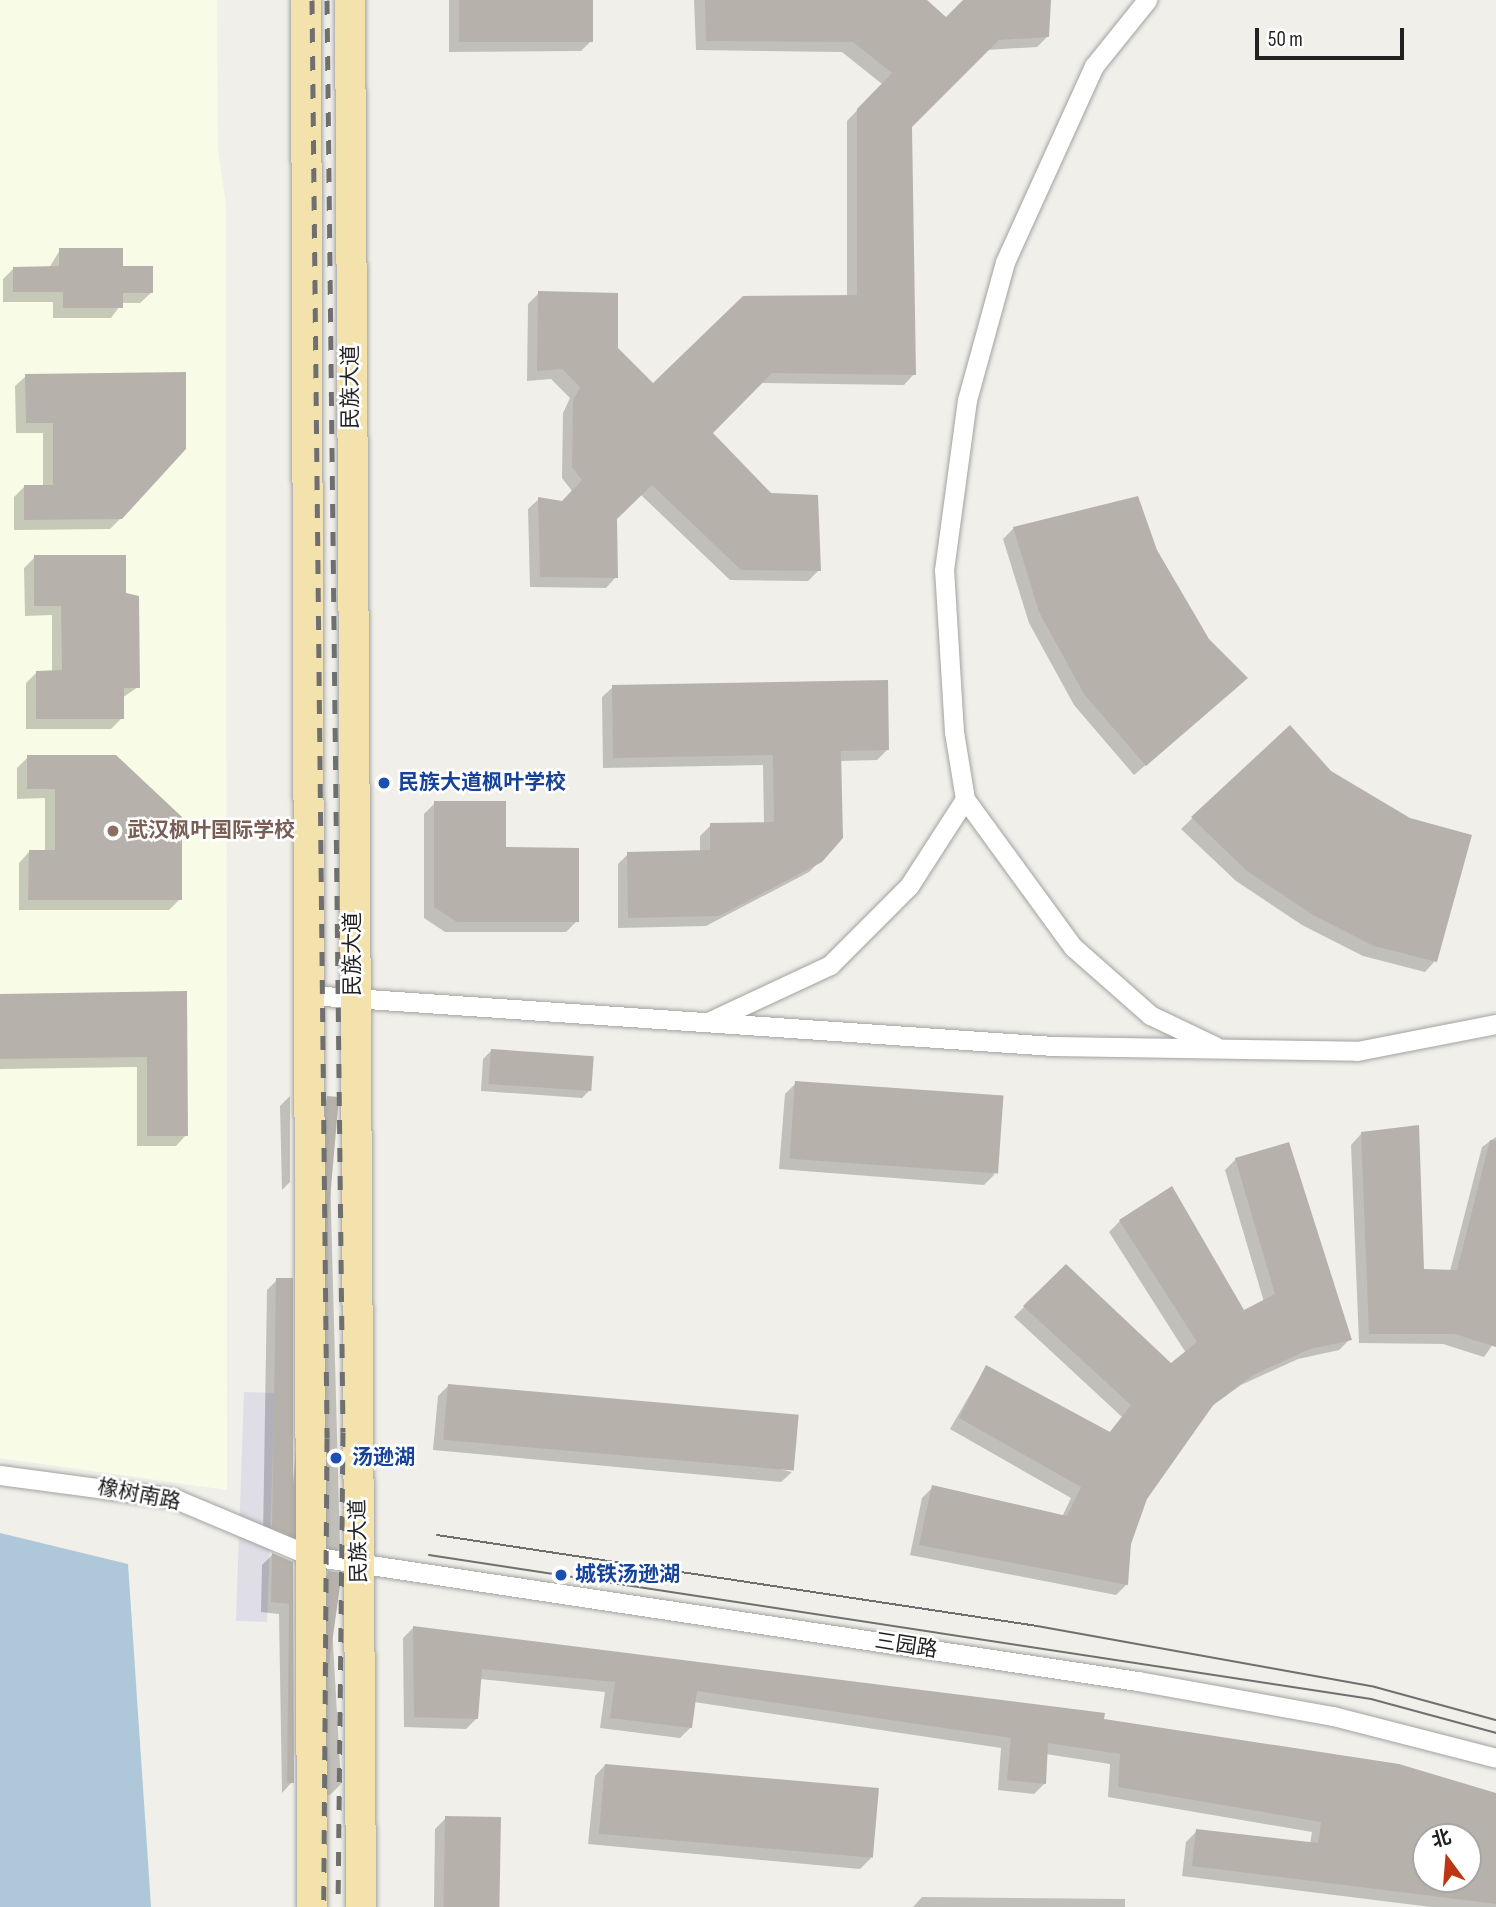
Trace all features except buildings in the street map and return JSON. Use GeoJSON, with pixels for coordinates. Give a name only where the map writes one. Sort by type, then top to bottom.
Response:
{"type":"FeatureCollection","features":[{"type":"Feature","properties":{"kind":"main road","name":"民族大道"},"geometry":{"type":"LineString","coordinates":[[306,0],[312,1907]]}},
{"type":"Feature","properties":{"kind":"main road","name":"民族大道"},"geometry":{"type":"LineString","coordinates":[[350,0],[353,999],[361,1907]]}},
{"type":"Feature","properties":{"kind":"street"},"geometry":{"type":"LineString","coordinates":[[1147,0],[1094,65],[1005,262],[967,400],[944,570],[954,733],[965,799],[1073,947],[1150,1015],[1220,1049]]}},
{"type":"Feature","properties":{"kind":"street"},"geometry":{"type":"LineString","coordinates":[[708,1023],[830,965],[909,886],[965,799]]}},
{"type":"Feature","properties":{"kind":"street"},"geometry":{"type":"LineString","coordinates":[[309,995],[1054,1046],[1357,1051],[1496,1024]]}},
{"type":"Feature","properties":{"kind":"street","name":"橡树南路"},"geometry":{"type":"LineString","coordinates":[[0,1475],[173,1498],[311,1556]]}},
{"type":"Feature","properties":{"kind":"street","name":"三园路"},"geometry":{"type":"LineString","coordinates":[[311,1556],[1138,1681],[1333,1716],[1496,1758]]}},
{"type":"Feature","properties":{"kind":"shaded area","name":"武汉枫叶国际学校"},"geometry":{"type":"Polygon","coordinates":[[[0,0],[217,0],[218,150],[226,204],[227,1490],[0,1458],[0,0]]]}},
{"type":"Feature","properties":{"kind":"shaded area"},"geometry":{"type":"Polygon","coordinates":[[[244,1392],[275,1393],[267,1622],[236,1621],[244,1392]]]}},
{"type":"Feature","properties":{"kind":"water"},"geometry":{"type":"Polygon","coordinates":[[[0,1533],[128,1564],[151,1907],[0,1907],[0,1533]]]}},
{"type":"Feature","properties":{"kind":"tram line"},"geometry":{"type":"LineString","coordinates":[[437,1535],[1037,1626],[1375,1687],[1496,1720]]}},
{"type":"Feature","properties":{"kind":"tram line"},"geometry":{"type":"LineString","coordinates":[[429,1555],[1371,1699],[1496,1733]]}},
{"type":"Feature","properties":{"kind":"railway"},"geometry":{"type":"LineString","coordinates":[[312,0],[327,1438],[324,1907]]}},
{"type":"Feature","properties":{"kind":"railway"},"geometry":{"type":"LineString","coordinates":[[327,0],[343,1432],[338,1907]]}},
{"type":"Feature","properties":{"kind":"place","name":"民族大道枫叶学校"},"geometry":{"type":"Point","coordinates":[384,783]}},
{"type":"Feature","properties":{"kind":"place","name":"武汉枫叶国际学校"},"geometry":{"type":"Point","coordinates":[113,831]}},
{"type":"Feature","properties":{"kind":"place","name":"汤逊湖"},"geometry":{"type":"Point","coordinates":[336,1458]}},
{"type":"Feature","properties":{"kind":"place","name":"城铁汤逊湖"},"geometry":{"type":"Point","coordinates":[561,1575]}}]}
